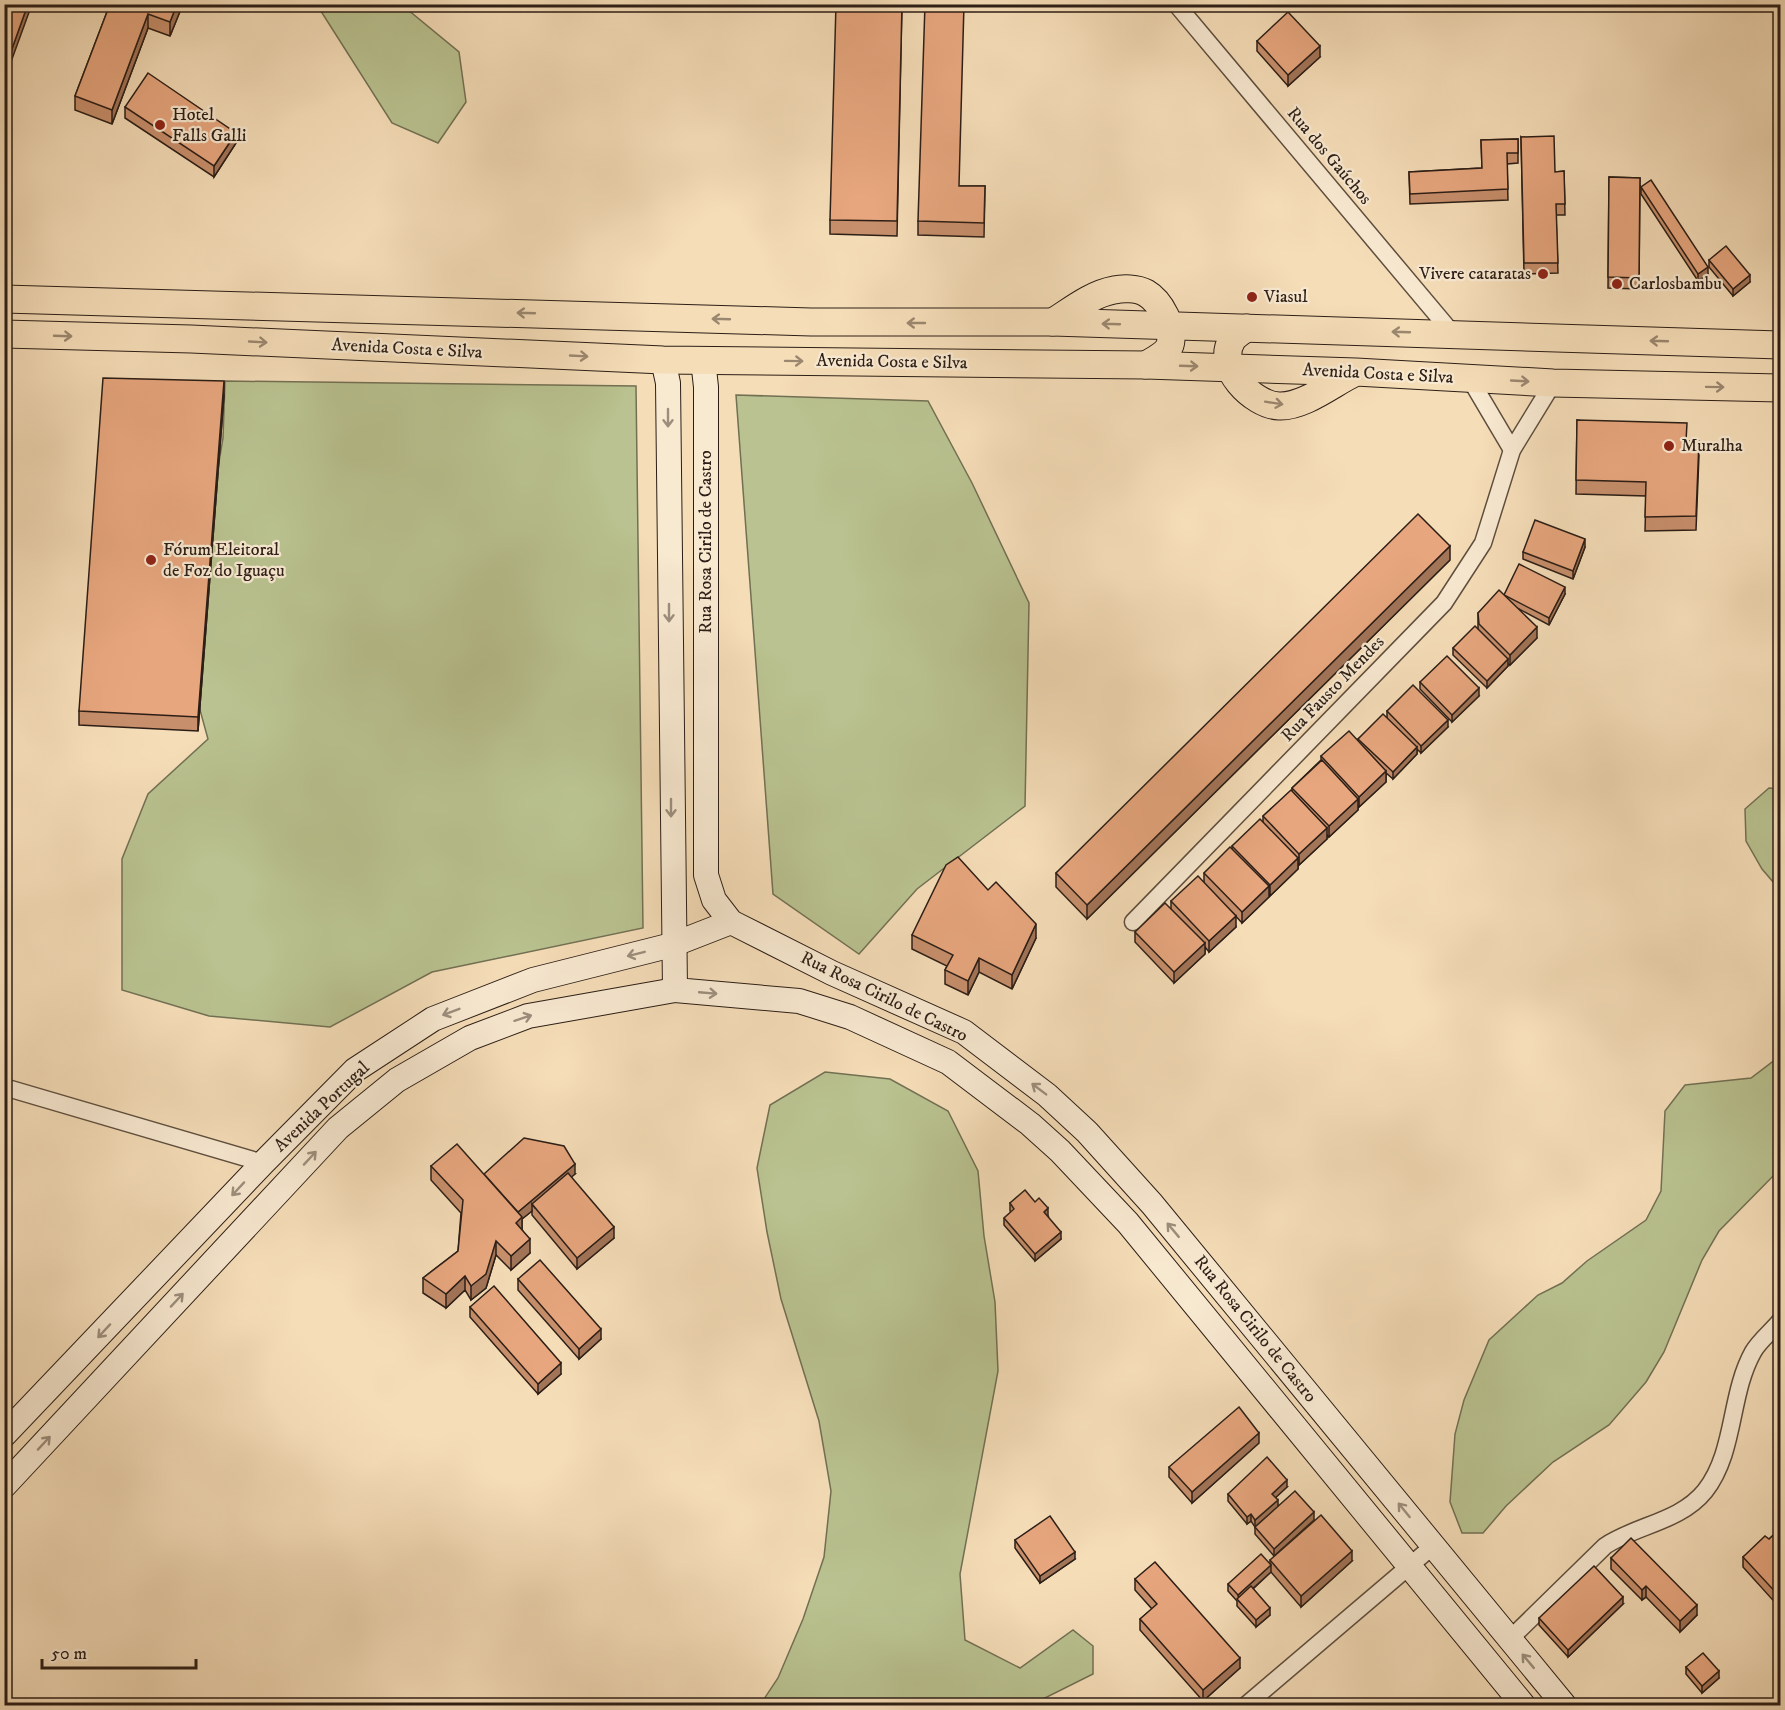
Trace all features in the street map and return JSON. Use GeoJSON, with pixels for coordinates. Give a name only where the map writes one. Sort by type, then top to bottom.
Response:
{"type":"FeatureCollection","features":[{"type":"Feature","properties":{"kind":"main road"},"geometry":{"type":"LineString","coordinates":[[1053,322],[1096,296],[1114,290],[1130,289],[1146,293],[1160,308],[1170,326],[1170,345],[1165,352],[1146,365]]}},
{"type":"Feature","properties":{"kind":"main road"},"geometry":{"type":"LineString","coordinates":[[4,299],[811,322],[1053,322],[1780,345]]}},
{"type":"Feature","properties":{"kind":"main road"},"geometry":{"type":"LineString","coordinates":[[1246,328],[1233,338],[1229,346],[1231,368],[1249,393],[1263,402],[1279,406],[1310,396],[1356,372]]}},
{"type":"Feature","properties":{"kind":"main road","name":"Avenida Costa e Silva"},"geometry":{"type":"LineString","coordinates":[[4,334],[203,340],[663,360],[1146,365],[1356,372],[1553,383],[1780,388]]}},
{"type":"Feature","properties":{"kind":"main road"},"geometry":{"type":"LineString","coordinates":[[663,360],[668,383],[672,945],[675,990]]}},
{"type":"Feature","properties":{"kind":"main road","name":"Rua Rosa Cirilo de Castro"},"geometry":{"type":"LineString","coordinates":[[703,360],[706,387],[706,875],[714,900],[731,922],[832,973],[964,1032],[1055,1102],[1087,1132],[1152,1204],[1565,1706]]}},
{"type":"Feature","properties":{"kind":"main road","name":"Avenida Portugal"},"geometry":{"type":"LineString","coordinates":[[4,1435],[263,1162],[355,1071],[433,1019],[533,980],[672,945],[731,922]]}},
{"type":"Feature","properties":{"kind":"main road","name":"Avenida Portugal"},"geometry":{"type":"LineString","coordinates":[[4,1486],[338,1128],[398,1080],[470,1038],[528,1016],[675,990],[799,1001],[850,1017],[948,1062],[1030,1124],[1060,1151],[1128,1223],[1524,1706]]}},
{"type":"Feature","properties":{"kind":"main road"},"geometry":{"type":"LineString","coordinates":[[948,1062],[964,1032]]}},
{"type":"Feature","properties":{"kind":"main road"},"geometry":{"type":"LineString","coordinates":[[1128,1223],[1152,1204]]}},
{"type":"Feature","properties":{"kind":"street","name":"Rua dos Gaúchos"},"geometry":{"type":"LineString","coordinates":[[1176,4],[1453,334]]}},
{"type":"Feature","properties":{"kind":"street"},"geometry":{"type":"LineString","coordinates":[[1470,379],[1512,450]]}},
{"type":"Feature","properties":{"kind":"street","name":"Rua Fausto Mendes"},"geometry":{"type":"LineString","coordinates":[[1133,922],[1444,603],[1483,543],[1512,450],[1553,383]]}},
{"type":"Feature","properties":{"kind":"street"},"geometry":{"type":"LineString","coordinates":[[4,1087],[263,1162]]}},
{"type":"Feature","properties":{"kind":"street"},"geometry":{"type":"LineString","coordinates":[[1510,1639],[1605,1546],[1621,1536],[1682,1510],[1704,1492],[1719,1468],[1753,1351],[1780,1321]]}},
{"type":"Feature","properties":{"kind":"street"},"geometry":{"type":"LineString","coordinates":[[1245,1706],[1433,1546]]}},
{"type":"Feature","properties":{"kind":"green space"},"geometry":{"type":"Polygon","coordinates":[[[317,5],[402,5],[459,52],[466,102],[438,143],[392,123],[317,5]]]}},
{"type":"Feature","properties":{"kind":"green space"},"geometry":{"type":"Polygon","coordinates":[[[225,381],[636,386],[643,928],[432,972],[330,1027],[209,1016],[122,990],[122,859],[148,794],[208,739],[186,659],[223,438],[225,381]]]}},
{"type":"Feature","properties":{"kind":"green space"},"geometry":{"type":"Polygon","coordinates":[[[736,395],[928,401],[972,483],[1029,603],[1025,806],[917,889],[859,954],[773,894],[736,395]]]}},
{"type":"Feature","properties":{"kind":"green space"},"geometry":{"type":"Polygon","coordinates":[[[1769,788],[1780,789],[1780,890],[1762,869],[1746,841],[1745,809],[1769,788]]]}},
{"type":"Feature","properties":{"kind":"green space"},"geometry":{"type":"Polygon","coordinates":[[[1780,1056],[1780,1169],[1719,1231],[1702,1260],[1664,1352],[1646,1382],[1609,1425],[1553,1462],[1506,1506],[1483,1533],[1462,1533],[1450,1502],[1455,1434],[1464,1400],[1489,1340],[1538,1295],[1562,1283],[1587,1261],[1646,1220],[1661,1191],[1665,1111],[1685,1085],[1751,1078],[1780,1056]]]}},
{"type":"Feature","properties":{"kind":"green space"},"geometry":{"type":"Polygon","coordinates":[[[825,1072],[890,1079],[948,1111],[978,1171],[984,1236],[995,1302],[998,1371],[960,1574],[965,1640],[1020,1668],[1073,1630],[1093,1646],[1093,1674],[1031,1705],[760,1705],[778,1678],[803,1619],[824,1557],[831,1491],[819,1421],[781,1299],[757,1168],[770,1105],[825,1072]]]}},
{"type":"Feature","properties":{"kind":"building"},"geometry":{"type":"Polygon","coordinates":[[[4,4],[28,4],[4,71],[4,4]]]}},
{"type":"Feature","properties":{"kind":"building"},"geometry":{"type":"Polygon","coordinates":[[[110,4],[177,4],[170,22],[148,14],[112,110],[75,96],[110,4]]]}},
{"type":"Feature","properties":{"kind":"building"},"geometry":{"type":"Polygon","coordinates":[[[836,4],[902,4],[897,221],[830,220],[836,4]]]}},
{"type":"Feature","properties":{"kind":"building"},"geometry":{"type":"Polygon","coordinates":[[[925,4],[964,4],[959,186],[985,186],[984,223],[918,221],[925,4]]]}},
{"type":"Feature","properties":{"kind":"building"},"geometry":{"type":"Polygon","coordinates":[[[1288,12],[1320,46],[1288,75],[1257,41],[1288,12]]]}},
{"type":"Feature","properties":{"kind":"building"},"geometry":{"type":"Polygon","coordinates":[[[148,73],[236,133],[214,166],[125,107],[148,73]]]}},
{"type":"Feature","properties":{"kind":"building"},"geometry":{"type":"Polygon","coordinates":[[[1554,136],[1555,172],[1564,171],[1565,204],[1556,204],[1558,263],[1524,263],[1521,137],[1554,136]]]}},
{"type":"Feature","properties":{"kind":"building"},"geometry":{"type":"Polygon","coordinates":[[[1518,139],[1518,153],[1507,153],[1508,189],[1410,194],[1409,172],[1482,168],[1481,140],[1518,139]]]}},
{"type":"Feature","properties":{"kind":"building"},"geometry":{"type":"Polygon","coordinates":[[[1780,160],[1780,171],[1775,164],[1780,160]]]}},
{"type":"Feature","properties":{"kind":"building"},"geometry":{"type":"Polygon","coordinates":[[[1609,177],[1640,178],[1639,278],[1608,277],[1609,177]]]}},
{"type":"Feature","properties":{"kind":"building"},"geometry":{"type":"Polygon","coordinates":[[[1651,180],[1708,267],[1698,274],[1641,187],[1651,180]]]}},
{"type":"Feature","properties":{"kind":"building"},"geometry":{"type":"Polygon","coordinates":[[[1726,246],[1750,275],[1733,289],[1709,260],[1726,246]]]}},
{"type":"Feature","properties":{"kind":"building","name":"Fórum Eleitoral de Foz do Iguaçu"},"geometry":{"type":"Polygon","coordinates":[[[103,378],[224,381],[198,717],[79,711],[103,378]]]}},
{"type":"Feature","properties":{"kind":"building"},"geometry":{"type":"Polygon","coordinates":[[[1577,420],[1687,423],[1686,441],[1699,441],[1696,516],[1645,517],[1646,482],[1576,480],[1577,420]]]}},
{"type":"Feature","properties":{"kind":"building"},"geometry":{"type":"Polygon","coordinates":[[[1418,514],[1450,546],[1087,905],[1056,873],[1418,514]]]}},
{"type":"Feature","properties":{"kind":"building"},"geometry":{"type":"Polygon","coordinates":[[[1535,520],[1585,539],[1573,571],[1523,552],[1535,520]]]}},
{"type":"Feature","properties":{"kind":"building"},"geometry":{"type":"Polygon","coordinates":[[[1519,564],[1565,587],[1549,618],[1504,595],[1519,564]]]}},
{"type":"Feature","properties":{"kind":"building"},"geometry":{"type":"Polygon","coordinates":[[[1499,590],[1537,627],[1510,655],[1479,624],[1478,613],[1499,590]]]}},
{"type":"Feature","properties":{"kind":"building"},"geometry":{"type":"Polygon","coordinates":[[[1475,626],[1508,659],[1487,681],[1453,648],[1475,626]]]}},
{"type":"Feature","properties":{"kind":"building"},"geometry":{"type":"Polygon","coordinates":[[[1447,656],[1479,688],[1452,715],[1420,682],[1447,656]]]}},
{"type":"Feature","properties":{"kind":"building"},"geometry":{"type":"Polygon","coordinates":[[[1413,685],[1448,720],[1421,746],[1387,711],[1413,685]]]}},
{"type":"Feature","properties":{"kind":"building"},"geometry":{"type":"Polygon","coordinates":[[[1383,714],[1417,747],[1393,772],[1358,739],[1383,714]]]}},
{"type":"Feature","properties":{"kind":"building"},"geometry":{"type":"Polygon","coordinates":[[[1349,731],[1386,771],[1359,797],[1321,756],[1349,731]]]}},
{"type":"Feature","properties":{"kind":"building"},"geometry":{"type":"Polygon","coordinates":[[[1322,760],[1358,799],[1329,826],[1292,788],[1322,760]]]}},
{"type":"Feature","properties":{"kind":"building"},"geometry":{"type":"Polygon","coordinates":[[[1291,790],[1327,828],[1299,854],[1263,816],[1291,790]]]}},
{"type":"Feature","properties":{"kind":"building"},"geometry":{"type":"Polygon","coordinates":[[[1260,819],[1298,858],[1270,885],[1232,846],[1260,819]]]}},
{"type":"Feature","properties":{"kind":"building"},"geometry":{"type":"Polygon","coordinates":[[[1230,847],[1269,886],[1242,912],[1204,873],[1230,847]]]}},
{"type":"Feature","properties":{"kind":"building"},"geometry":{"type":"Polygon","coordinates":[[[958,857],[988,890],[996,882],[1036,924],[1012,975],[979,958],[968,981],[945,970],[953,955],[912,935],[946,865],[958,857]]]}},
{"type":"Feature","properties":{"kind":"building"},"geometry":{"type":"Polygon","coordinates":[[[1198,876],[1236,916],[1209,941],[1171,901],[1198,876]]]}},
{"type":"Feature","properties":{"kind":"building"},"geometry":{"type":"Polygon","coordinates":[[[1165,903],[1205,943],[1174,972],[1135,932],[1165,903]]]}},
{"type":"Feature","properties":{"kind":"building"},"geometry":{"type":"Polygon","coordinates":[[[524,1138],[564,1146],[575,1164],[518,1212],[484,1174],[524,1138]]]}},
{"type":"Feature","properties":{"kind":"building"},"geometry":{"type":"Polygon","coordinates":[[[457,1144],[522,1217],[516,1223],[530,1239],[511,1256],[496,1241],[486,1274],[471,1286],[465,1276],[446,1294],[423,1278],[458,1251],[463,1200],[431,1166],[457,1144]]]}},
{"type":"Feature","properties":{"kind":"building"},"geometry":{"type":"Polygon","coordinates":[[[568,1173],[614,1227],[577,1258],[532,1204],[568,1173]]]}},
{"type":"Feature","properties":{"kind":"building"},"geometry":{"type":"Polygon","coordinates":[[[1025,1190],[1035,1202],[1039,1198],[1048,1208],[1044,1212],[1061,1232],[1035,1254],[1004,1218],[1014,1209],[1010,1203],[1025,1190]]]}},
{"type":"Feature","properties":{"kind":"building"},"geometry":{"type":"Polygon","coordinates":[[[540,1260],[601,1329],[579,1349],[518,1279],[540,1260]]]}},
{"type":"Feature","properties":{"kind":"building"},"geometry":{"type":"Polygon","coordinates":[[[494,1286],[561,1363],[538,1384],[470,1307],[494,1286]]]}},
{"type":"Feature","properties":{"kind":"building"},"geometry":{"type":"Polygon","coordinates":[[[1239,1407],[1259,1433],[1192,1492],[1169,1467],[1239,1407]]]}},
{"type":"Feature","properties":{"kind":"building"},"geometry":{"type":"Polygon","coordinates":[[[1267,1457],[1287,1480],[1272,1494],[1278,1500],[1255,1520],[1251,1514],[1247,1517],[1228,1494],[1267,1457]]]}},
{"type":"Feature","properties":{"kind":"building"},"geometry":{"type":"Polygon","coordinates":[[[1295,1491],[1314,1512],[1274,1549],[1255,1527],[1295,1491]]]}},
{"type":"Feature","properties":{"kind":"building"},"geometry":{"type":"Polygon","coordinates":[[[1321,1515],[1352,1551],[1301,1596],[1270,1560],[1321,1515]]]}},
{"type":"Feature","properties":{"kind":"building"},"geometry":{"type":"Polygon","coordinates":[[[1050,1516],[1075,1552],[1040,1576],[1015,1540],[1050,1516]]]}},
{"type":"Feature","properties":{"kind":"building"},"geometry":{"type":"Polygon","coordinates":[[[1780,1529],[1780,1597],[1743,1557],[1765,1536],[1769,1539],[1780,1529]]]}},
{"type":"Feature","properties":{"kind":"building"},"geometry":{"type":"Polygon","coordinates":[[[1631,1538],[1697,1605],[1680,1621],[1646,1586],[1642,1590],[1611,1558],[1631,1538]]]}},
{"type":"Feature","properties":{"kind":"building"},"geometry":{"type":"Polygon","coordinates":[[[1261,1554],[1271,1565],[1238,1595],[1228,1584],[1261,1554]]]}},
{"type":"Feature","properties":{"kind":"building"},"geometry":{"type":"Polygon","coordinates":[[[1155,1562],[1240,1658],[1203,1690],[1140,1619],[1157,1604],[1135,1579],[1155,1562]]]}},
{"type":"Feature","properties":{"kind":"building"},"geometry":{"type":"Polygon","coordinates":[[[1594,1566],[1623,1597],[1568,1650],[1539,1618],[1594,1566]]]}},
{"type":"Feature","properties":{"kind":"building"},"geometry":{"type":"Polygon","coordinates":[[[1251,1586],[1270,1608],[1256,1620],[1237,1599],[1251,1586]]]}},
{"type":"Feature","properties":{"kind":"building"},"geometry":{"type":"Polygon","coordinates":[[[1703,1653],[1719,1671],[1702,1686],[1686,1667],[1703,1653]]]}},
{"type":"Feature","properties":{"kind":"place","name":"Hotel Falls Galli"},"geometry":{"type":"Point","coordinates":[160,125]}},
{"type":"Feature","properties":{"kind":"place","name":"Vivere cataratas"},"geometry":{"type":"Point","coordinates":[1543,274]}},
{"type":"Feature","properties":{"kind":"place","name":"Carlosbambu"},"geometry":{"type":"Point","coordinates":[1617,284]}},
{"type":"Feature","properties":{"kind":"place","name":"Viasul"},"geometry":{"type":"Point","coordinates":[1252,297]}},
{"type":"Feature","properties":{"kind":"place","name":"Muralha"},"geometry":{"type":"Point","coordinates":[1669,446]}},
{"type":"Feature","properties":{"kind":"place","name":"Fórum Eleitoral de Foz do Iguaçu"},"geometry":{"type":"Point","coordinates":[151,560]}}]}
